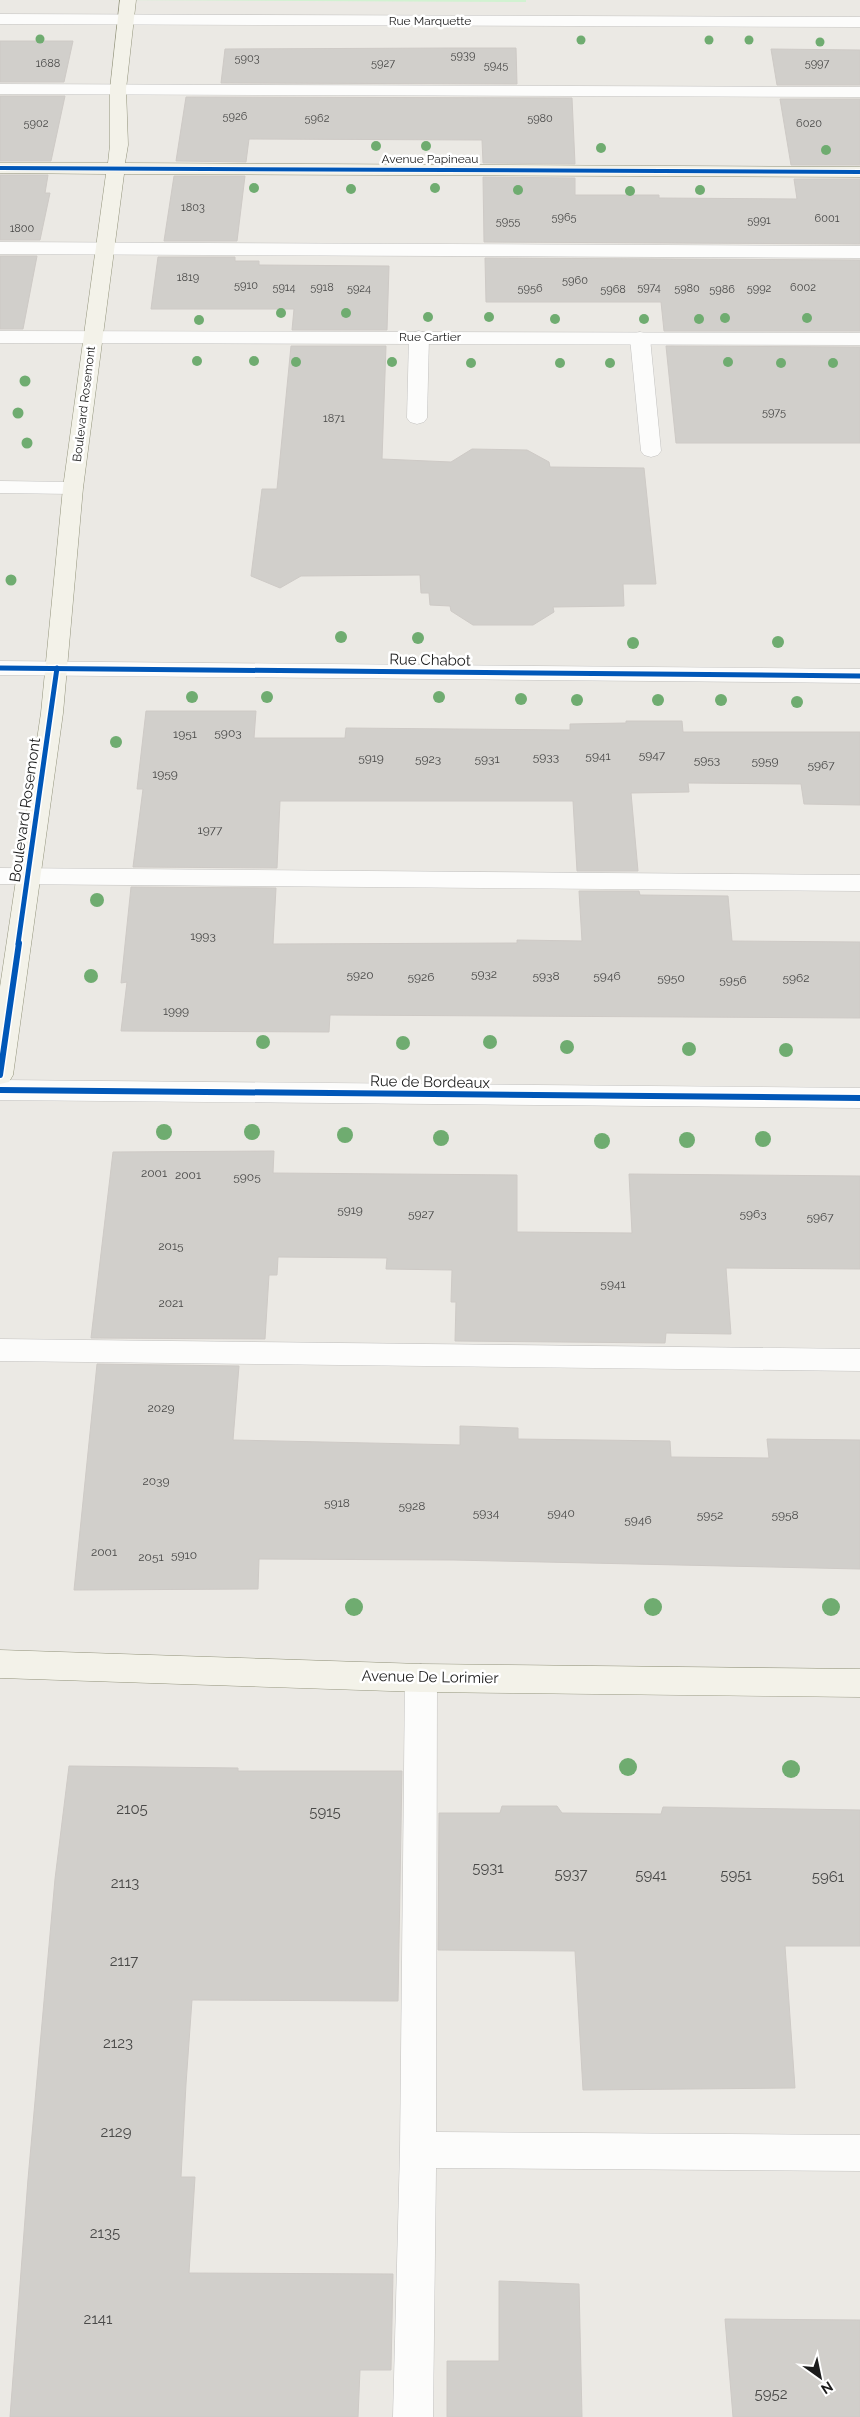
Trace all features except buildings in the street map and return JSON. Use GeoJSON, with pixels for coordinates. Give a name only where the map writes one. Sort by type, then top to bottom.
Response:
{"type":"FeatureCollection","features":[{"type":"Feature","properties":{"kind":"main road","name":"Boulevard Rosemont"},"geometry":{"type":"LineString","coordinates":[[0,1075],[57,668],[73,488],[120,138],[118,89],[128,0]]}},
{"type":"Feature","properties":{"kind":"main road","name":"Avenue Papineau"},"geometry":{"type":"LineString","coordinates":[[0,168],[860,172]]}},
{"type":"Feature","properties":{"kind":"main road","name":"Avenue De Lorimier"},"geometry":{"type":"LineString","coordinates":[[0,1664],[421,1678],[860,1683]]}},
{"type":"Feature","properties":{"kind":"street","name":"Rue Marquette"},"geometry":{"type":"LineString","coordinates":[[0,19],[860,22]]}},
{"type":"Feature","properties":{"kind":"street"},"geometry":{"type":"LineString","coordinates":[[0,89],[860,92]]}},
{"type":"Feature","properties":{"kind":"street"},"geometry":{"type":"LineString","coordinates":[[0,248],[860,252]]}},
{"type":"Feature","properties":{"kind":"street","name":"Rue Cartier"},"geometry":{"type":"LineString","coordinates":[[0,337],[860,340]]}},
{"type":"Feature","properties":{"kind":"street"},"geometry":{"type":"LineString","coordinates":[[417,418],[419,337]]}},
{"type":"Feature","properties":{"kind":"street"},"geometry":{"type":"LineString","coordinates":[[640,338],[651,451]]}},
{"type":"Feature","properties":{"kind":"street"},"geometry":{"type":"LineString","coordinates":[[0,487],[73,488]]}},
{"type":"Feature","properties":{"kind":"street","name":"Rue Chabot"},"geometry":{"type":"LineString","coordinates":[[0,668],[860,676]]}},
{"type":"Feature","properties":{"kind":"street"},"geometry":{"type":"LineString","coordinates":[[0,876],[860,883]]}},
{"type":"Feature","properties":{"kind":"street","name":"Rue de Bordeaux"},"geometry":{"type":"LineString","coordinates":[[0,1090],[860,1098]]}},
{"type":"Feature","properties":{"kind":"street"},"geometry":{"type":"LineString","coordinates":[[0,1350],[860,1360]]}},
{"type":"Feature","properties":{"kind":"street"},"geometry":{"type":"LineString","coordinates":[[412,2417],[418,2150],[421,1678]]}},
{"type":"Feature","properties":{"kind":"street"},"geometry":{"type":"LineString","coordinates":[[418,2150],[860,2154]]}},
{"type":"Feature","properties":{"kind":"green space"},"geometry":{"type":"Polygon","coordinates":[[[105,0],[526,0],[526,2],[105,0]]]}},
{"type":"Feature","properties":{"kind":"cycle path"},"geometry":{"type":"LineString","coordinates":[[0,168],[860,172]]}},
{"type":"Feature","properties":{"kind":"cycle path"},"geometry":{"type":"LineString","coordinates":[[0,668],[860,676]]}},
{"type":"Feature","properties":{"kind":"cycle path"},"geometry":{"type":"LineString","coordinates":[[0,1075],[57,668]]}},
{"type":"Feature","properties":{"kind":"cycle path"},"geometry":{"type":"LineString","coordinates":[[0,1090],[860,1098]]}}]}
